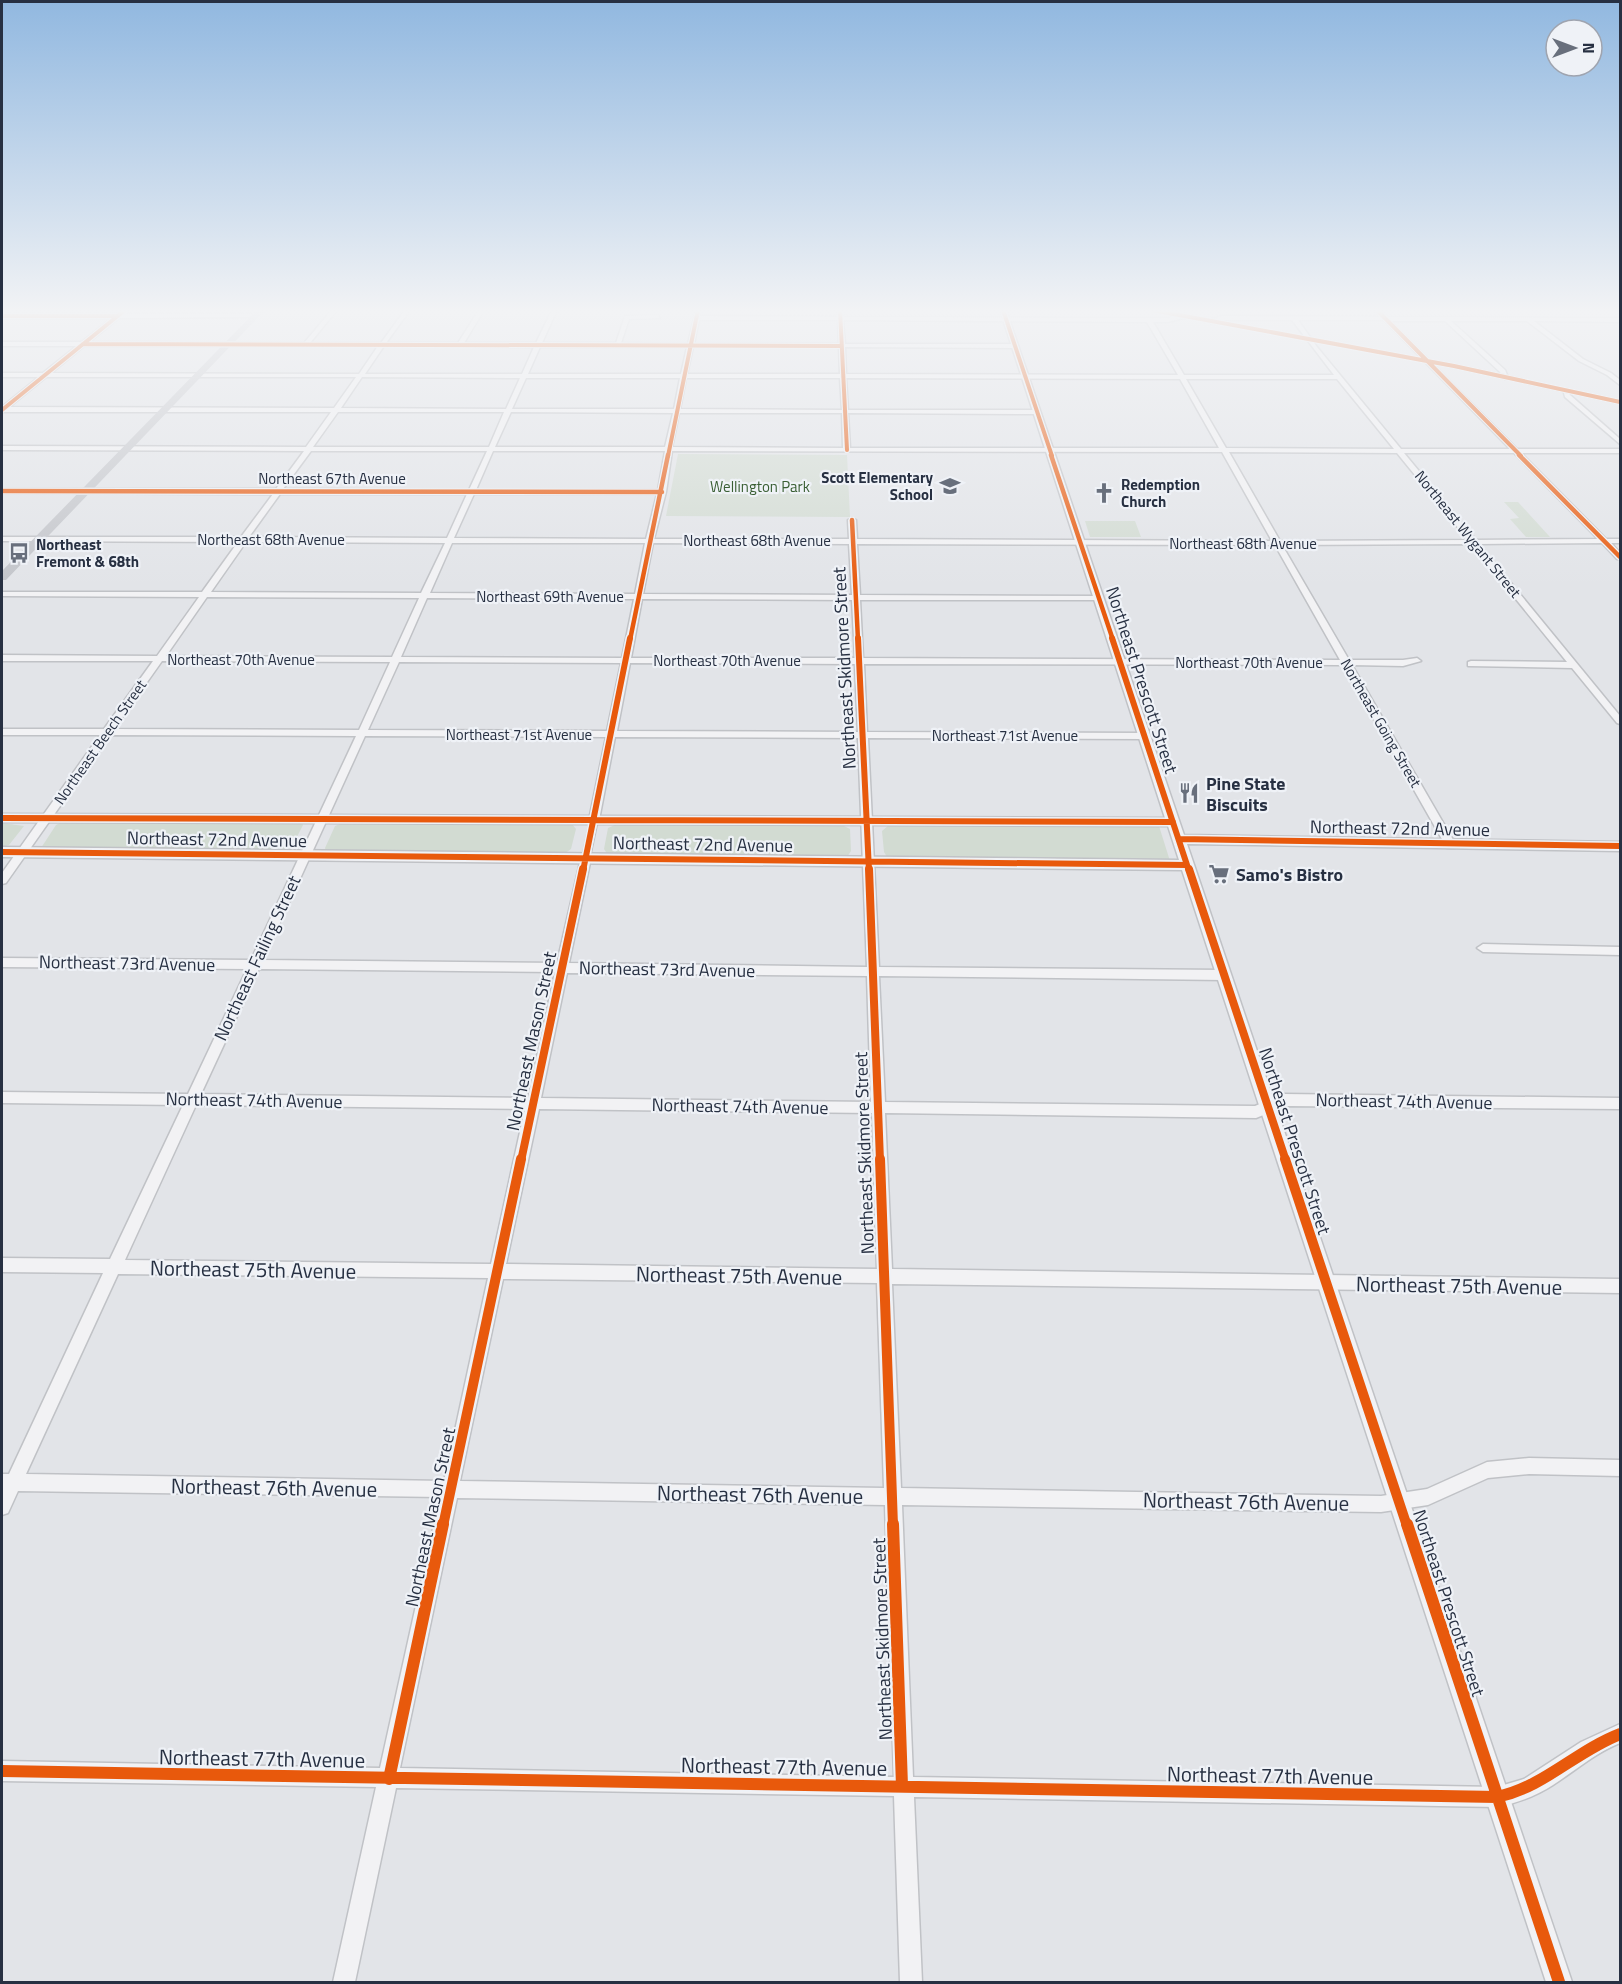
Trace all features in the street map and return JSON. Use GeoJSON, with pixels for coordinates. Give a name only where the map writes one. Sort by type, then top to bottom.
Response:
{"type":"FeatureCollection","features":[{"type":"Feature","properties":{"kind":"main road"},"geometry":{"type":"LineString","coordinates":[[2,577],[171,403]]}},
{"type":"Feature","properties":{"kind":"street","name":"Northeast Beech Street"},"geometry":{"type":"LineString","coordinates":[[2,880],[341,403]]}},
{"type":"Feature","properties":{"kind":"street","name":"Northeast Failing Street"},"geometry":{"type":"LineString","coordinates":[[2,1507],[7,1482],[113,1267],[323,819],[510,403]]}},
{"type":"Feature","properties":{"kind":"street","name":"Northeast Mason Street"},"geometry":{"type":"LineString","coordinates":[[344,1983],[563,968],[650,540],[662,492],[678,403]]}},
{"type":"Feature","properties":{"kind":"street"},"geometry":{"type":"LineString","coordinates":[[845,403],[847,450]]}},
{"type":"Feature","properties":{"kind":"street","name":"Northeast Prescott Street"},"geometry":{"type":"LineString","coordinates":[[1034,403],[1559,1983]]}},
{"type":"Feature","properties":{"kind":"street","name":"Northeast Going Street"},"geometry":{"type":"LineString","coordinates":[[1196,403],[1451,844]]}},
{"type":"Feature","properties":{"kind":"street","name":"Northeast Wygant Street"},"geometry":{"type":"LineString","coordinates":[[1360,403],[1620,720]]}},
{"type":"Feature","properties":{"kind":"street"},"geometry":{"type":"LineString","coordinates":[[1469,403],[1620,557]]}},
{"type":"Feature","properties":{"kind":"street"},"geometry":{"type":"LineString","coordinates":[[1575,403],[1620,442]]}},
{"type":"Feature","properties":{"kind":"street"},"geometry":{"type":"LineString","coordinates":[[2,409],[1037,412]]}},
{"type":"Feature","properties":{"kind":"street"},"geometry":{"type":"LineString","coordinates":[[2,448],[1620,451]]}},
{"type":"Feature","properties":{"kind":"street","name":"Northeast 67th Avenue"},"geometry":{"type":"LineString","coordinates":[[2,490],[662,492]]}},
{"type":"Feature","properties":{"kind":"street","name":"Northeast Skidmore Street"},"geometry":{"type":"LineString","coordinates":[[852,520],[854,597],[869,861],[911,1983]]}},
{"type":"Feature","properties":{"kind":"street","name":"Northeast 68th Avenue"},"geometry":{"type":"LineString","coordinates":[[2,539],[1277,543],[1620,541]]}},
{"type":"Feature","properties":{"kind":"street","name":"Northeast 69th Avenue"},"geometry":{"type":"LineString","coordinates":[[2,594],[1099,598]]}},
{"type":"Feature","properties":{"kind":"street","name":"Northeast 70th Avenue"},"geometry":{"type":"LineString","coordinates":[[2,658],[1416,662]]}},
{"type":"Feature","properties":{"kind":"street"},"geometry":{"type":"LineString","coordinates":[[1471,664],[1575,665]]}},
{"type":"Feature","properties":{"kind":"street","name":"Northeast 71st Avenue"},"geometry":{"type":"LineString","coordinates":[[2,732],[1144,736]]}},
{"type":"Feature","properties":{"kind":"street","name":"Northeast 72nd Avenue"},"geometry":{"type":"LineString","coordinates":[[2,818],[1173,822]]}},
{"type":"Feature","properties":{"kind":"street","name":"Northeast 72nd Avenue"},"geometry":{"type":"LineString","coordinates":[[1179,839],[1620,846]]}},
{"type":"Feature","properties":{"kind":"street","name":"Northeast 72nd Avenue"},"geometry":{"type":"LineString","coordinates":[[2,852],[1187,865]]}},
{"type":"Feature","properties":{"kind":"street"},"geometry":{"type":"LineString","coordinates":[[1483,948],[1620,951]]}},
{"type":"Feature","properties":{"kind":"street","name":"Northeast 73rd Avenue"},"geometry":{"type":"LineString","coordinates":[[2,962],[1224,975]]}},
{"type":"Feature","properties":{"kind":"street","name":"Northeast 74th Avenue"},"geometry":{"type":"LineString","coordinates":[[2,1096],[1256,1112],[1284,1100],[1620,1103]]}},
{"type":"Feature","properties":{"kind":"street","name":"Northeast 75th Avenue"},"geometry":{"type":"LineString","coordinates":[[2,1266],[1620,1286]]}},
{"type":"Feature","properties":{"kind":"street","name":"Northeast 76th Avenue"},"geometry":{"type":"LineString","coordinates":[[7,1482],[1400,1503],[1428,1497],[1487,1470],[1529,1466],[1620,1468]]}},
{"type":"Feature","properties":{"kind":"street","name":"Northeast 77th Avenue"},"geometry":{"type":"LineString","coordinates":[[2,1771],[1497,1797],[1516,1795],[1531,1788],[1590,1746],[1620,1734]]}},
{"type":"Feature","properties":{"kind":"green space","name":"Wellington Park"},"geometry":{"type":"Polygon","coordinates":[[[678,454],[847,455],[850,517],[666,516],[678,454]]]}},
{"type":"Feature","properties":{"kind":"green space"},"geometry":{"type":"Polygon","coordinates":[[[1504,502],[1518,502],[1550,537],[1526,537],[1510,519],[1519,518],[1504,502]]]}},
{"type":"Feature","properties":{"kind":"green space"},"geometry":{"type":"Polygon","coordinates":[[[1085,521],[1135,521],[1141,537],[1090,537],[1085,521]]]}},
{"type":"Feature","properties":{"kind":"green space"},"geometry":{"type":"Polygon","coordinates":[[[62,822],[302,823],[303,825],[290,851],[41,848],[56,825],[62,822]]]}},
{"type":"Feature","properties":{"kind":"green space"},"geometry":{"type":"Polygon","coordinates":[[[345,822],[572,824],[576,829],[571,849],[564,854],[326,851],[325,848],[335,826],[345,822]]]}},
{"type":"Feature","properties":{"kind":"green space"},"geometry":{"type":"Polygon","coordinates":[[[2,823],[24,826],[9,845],[2,847],[2,823]]]}},
{"type":"Feature","properties":{"kind":"green space"},"geometry":{"type":"Polygon","coordinates":[[[617,824],[842,825],[850,829],[851,851],[847,857],[608,855],[604,849],[608,828],[617,824]]]}},
{"type":"Feature","properties":{"kind":"green space"},"geometry":{"type":"Polygon","coordinates":[[[889,825],[1159,826],[1170,861],[887,857],[884,852],[882,831],[889,825]]]}},
{"type":"Feature","properties":{"kind":"cycle path"},"geometry":{"type":"LineString","coordinates":[[2,410],[11,403]]}},
{"type":"Feature","properties":{"kind":"cycle path"},"geometry":{"type":"LineString","coordinates":[[389,1779],[594,820],[650,540],[666,472],[678,403]]}},
{"type":"Feature","properties":{"kind":"cycle path"},"geometry":{"type":"LineString","coordinates":[[845,403],[847,450]]}},
{"type":"Feature","properties":{"kind":"cycle path"},"geometry":{"type":"LineString","coordinates":[[1034,403],[1559,1982]]}},
{"type":"Feature","properties":{"kind":"cycle path"},"geometry":{"type":"LineString","coordinates":[[1468,403],[1620,557]]}},
{"type":"Feature","properties":{"kind":"cycle path"},"geometry":{"type":"LineString","coordinates":[[2,491],[662,492]]}},
{"type":"Feature","properties":{"kind":"cycle path"},"geometry":{"type":"LineString","coordinates":[[852,520],[869,861],[902,1786]]}},
{"type":"Feature","properties":{"kind":"cycle path"},"geometry":{"type":"LineString","coordinates":[[2,818],[1173,822]]}},
{"type":"Feature","properties":{"kind":"cycle path"},"geometry":{"type":"LineString","coordinates":[[1179,839],[1620,846]]}},
{"type":"Feature","properties":{"kind":"cycle path"},"geometry":{"type":"LineString","coordinates":[[2,852],[1187,865]]}},
{"type":"Feature","properties":{"kind":"cycle path"},"geometry":{"type":"LineString","coordinates":[[2,1771],[1497,1797],[1531,1787],[1603,1740],[1620,1734]]}},
{"type":"Feature","properties":{"kind":"place","name":"Scott Elementary School"},"geometry":{"type":"Point","coordinates":[950,486]}},
{"type":"Feature","properties":{"kind":"place","name":"Redemption Church"},"geometry":{"type":"Point","coordinates":[1104,493]}},
{"type":"Feature","properties":{"kind":"place","name":"Northeast Fremont & 68th"},"geometry":{"type":"Point","coordinates":[19,553]}},
{"type":"Feature","properties":{"kind":"place","name":"Pine State Biscuits"},"geometry":{"type":"Point","coordinates":[1189,793]}},
{"type":"Feature","properties":{"kind":"place","name":"Samo's Bistro"},"geometry":{"type":"Point","coordinates":[1219,874]}}]}
